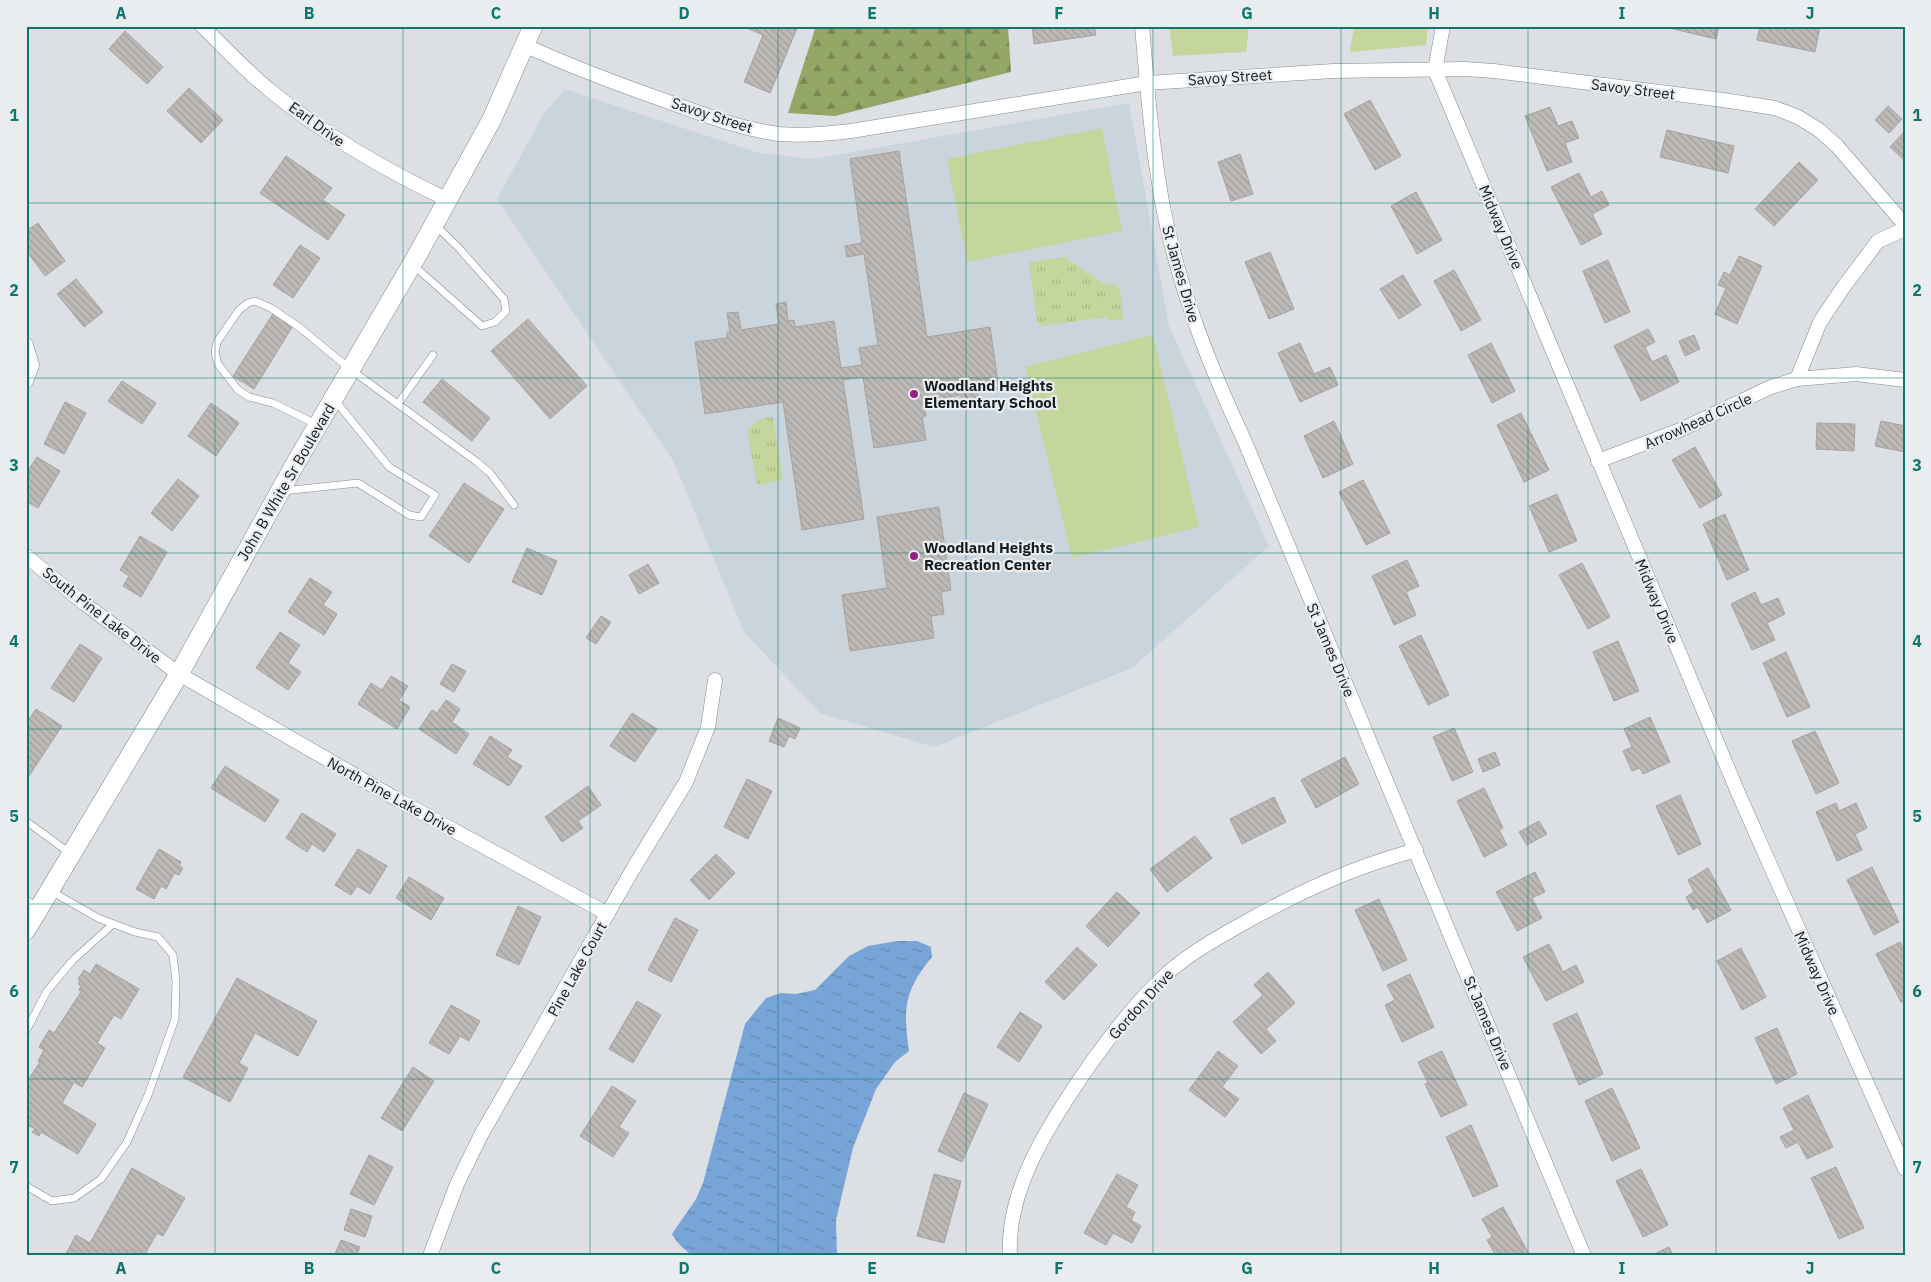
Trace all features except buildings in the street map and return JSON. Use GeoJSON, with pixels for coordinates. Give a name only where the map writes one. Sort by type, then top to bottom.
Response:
{"type":"FeatureCollection","features":[{"type":"Feature","properties":{"kind":"main road","name":"John B White Sr Boulevard"},"geometry":{"type":"LineString","coordinates":[[26,930],[33,904],[50,890],[179,674],[318,425],[448,200],[492,119],[533,26]]}},
{"type":"Feature","properties":{"kind":"street","name":"Earl Drive"},"geometry":{"type":"LineString","coordinates":[[202,26],[271,91],[328,133],[379,166],[448,200]]}},
{"type":"Feature","properties":{"kind":"street","name":"St James Drive"},"geometry":{"type":"LineString","coordinates":[[1142,26],[1153,147],[1163,208],[1178,269],[1196,328],[1219,386],[1245,442],[1333,658],[1416,850],[1584,1256]]}},
{"type":"Feature","properties":{"kind":"street"},"geometry":{"type":"LineString","coordinates":[[1436,70],[1443,26]]}},
{"type":"Feature","properties":{"kind":"street","name":"Savoy Street"},"geometry":{"type":"LineString","coordinates":[[524,45],[575,68],[745,128],[780,134],[815,135],[851,131],[1147,83],[1333,71],[1494,71],[1775,108],[1798,117],[1819,130],[1851,160],[1905,225]]}},
{"type":"Feature","properties":{"kind":"street","name":"Midway Drive"},"geometry":{"type":"LineString","coordinates":[[1436,70],[1739,795],[1905,1169]]}},
{"type":"Feature","properties":{"kind":"street"},"geometry":{"type":"LineString","coordinates":[[1797,379],[1820,322],[1842,289],[1878,241],[1905,229]]}},
{"type":"Feature","properties":{"kind":"street"},"geometry":{"type":"LineString","coordinates":[[26,345],[32,365],[26,382]]}},
{"type":"Feature","properties":{"kind":"street","name":"Arrowhead Circle"},"geometry":{"type":"LineString","coordinates":[[1598,461],[1680,430],[1771,387],[1797,379],[1856,374],[1905,380]]}},
{"type":"Feature","properties":{"kind":"street","name":"South Pine Lake Drive"},"geometry":{"type":"LineString","coordinates":[[26,556],[84,604],[179,674]]}},
{"type":"Feature","properties":{"kind":"street","name":"North Pine Lake Drive"},"geometry":{"type":"LineString","coordinates":[[179,674],[407,805],[608,914]]}},
{"type":"Feature","properties":{"kind":"street","name":"Pine Lake Court"},"geometry":{"type":"LineString","coordinates":[[430,1256],[457,1184],[481,1135],[686,782],[708,727],[716,680]]}},
{"type":"Feature","properties":{"kind":"street","name":"Gordon Drive"},"geometry":{"type":"LineString","coordinates":[[1010,1256],[1013,1217],[1021,1186],[1034,1156],[1082,1076],[1116,1030],[1160,981],[1204,945],[1298,893],[1376,861],[1416,850]]}},
{"type":"Feature","properties":{"kind":"lane"},"geometry":{"type":"LineString","coordinates":[[412,264],[482,326],[495,322],[506,310],[504,299],[457,246],[434,224]]}},
{"type":"Feature","properties":{"kind":"lane"},"geometry":{"type":"LineString","coordinates":[[318,425],[273,403],[249,397],[238,390],[218,364],[215,352],[217,342],[239,310],[248,303],[255,302],[271,308],[299,327],[350,369],[478,462],[490,473],[514,505]]}},
{"type":"Feature","properties":{"kind":"lane"},"geometry":{"type":"LineString","coordinates":[[398,404],[433,355]]}},
{"type":"Feature","properties":{"kind":"lane"},"geometry":{"type":"LineString","coordinates":[[280,492],[358,483],[409,515],[422,517],[435,495],[389,467],[334,398]]}},
{"type":"Feature","properties":{"kind":"lane"},"geometry":{"type":"LineString","coordinates":[[26,821],[72,854]]}},
{"type":"Feature","properties":{"kind":"lane"},"geometry":{"type":"LineString","coordinates":[[26,1186],[52,1201],[74,1198],[101,1179],[127,1142],[148,1094],[175,1019],[176,981],[173,955],[158,937],[98,918],[50,890]]}},
{"type":"Feature","properties":{"kind":"lane"},"geometry":{"type":"LineString","coordinates":[[26,1032],[47,991],[73,960],[113,924]]}},
{"type":"Feature","properties":{"kind":"shaded area","name":"Woodland Heights Elementary School"},"geometry":{"type":"Polygon","coordinates":[[[565,89],[759,153],[813,159],[1129,103],[1169,326],[1269,546],[1132,668],[934,747],[820,713],[744,632],[674,462],[497,199],[543,115],[565,89]]]}},
{"type":"Feature","properties":{"kind":"green space"},"geometry":{"type":"Polygon","coordinates":[[[816,26],[1008,26],[1011,72],[835,116],[788,113],[816,26]]]}},
{"type":"Feature","properties":{"kind":"green space"},"geometry":{"type":"Polygon","coordinates":[[[1169,26],[1249,26],[1246,52],[1173,56],[1169,26]]]}},
{"type":"Feature","properties":{"kind":"green space"},"geometry":{"type":"Polygon","coordinates":[[[1354,26],[1428,26],[1426,45],[1350,52],[1354,26]]]}},
{"type":"Feature","properties":{"kind":"green space"},"geometry":{"type":"Polygon","coordinates":[[[1102,128],[1122,231],[967,262],[947,159],[1102,128]]]}},
{"type":"Feature","properties":{"kind":"green space"},"geometry":{"type":"Polygon","coordinates":[[[1065,257],[1107,285],[1116,284],[1120,289],[1123,319],[1110,321],[1107,317],[1042,326],[1037,322],[1029,262],[1065,257]]]}},
{"type":"Feature","properties":{"kind":"green space"},"geometry":{"type":"Polygon","coordinates":[[[1153,335],[1199,527],[1072,558],[1025,367],[1153,335]]]}},
{"type":"Feature","properties":{"kind":"green space"},"geometry":{"type":"Polygon","coordinates":[[[773,417],[783,480],[757,485],[747,430],[762,418],[773,417]]]}},
{"type":"Feature","properties":{"kind":"water"},"geometry":{"type":"Polygon","coordinates":[[[897,941],[917,941],[931,947],[932,957],[916,980],[908,1001],[906,1023],[909,1051],[895,1062],[876,1089],[853,1148],[836,1220],[837,1256],[694,1256],[690,1254],[672,1234],[696,1199],[703,1183],[745,1024],[766,998],[781,993],[796,994],[815,990],[849,956],[868,946],[897,941]]]}},
{"type":"Feature","properties":{"kind":"place","name":"Woodland Heights Elementary School"},"geometry":{"type":"Point","coordinates":[914,394]}},
{"type":"Feature","properties":{"kind":"place","name":"Woodland Heights Recreation Center"},"geometry":{"type":"Point","coordinates":[914,556]}}]}
